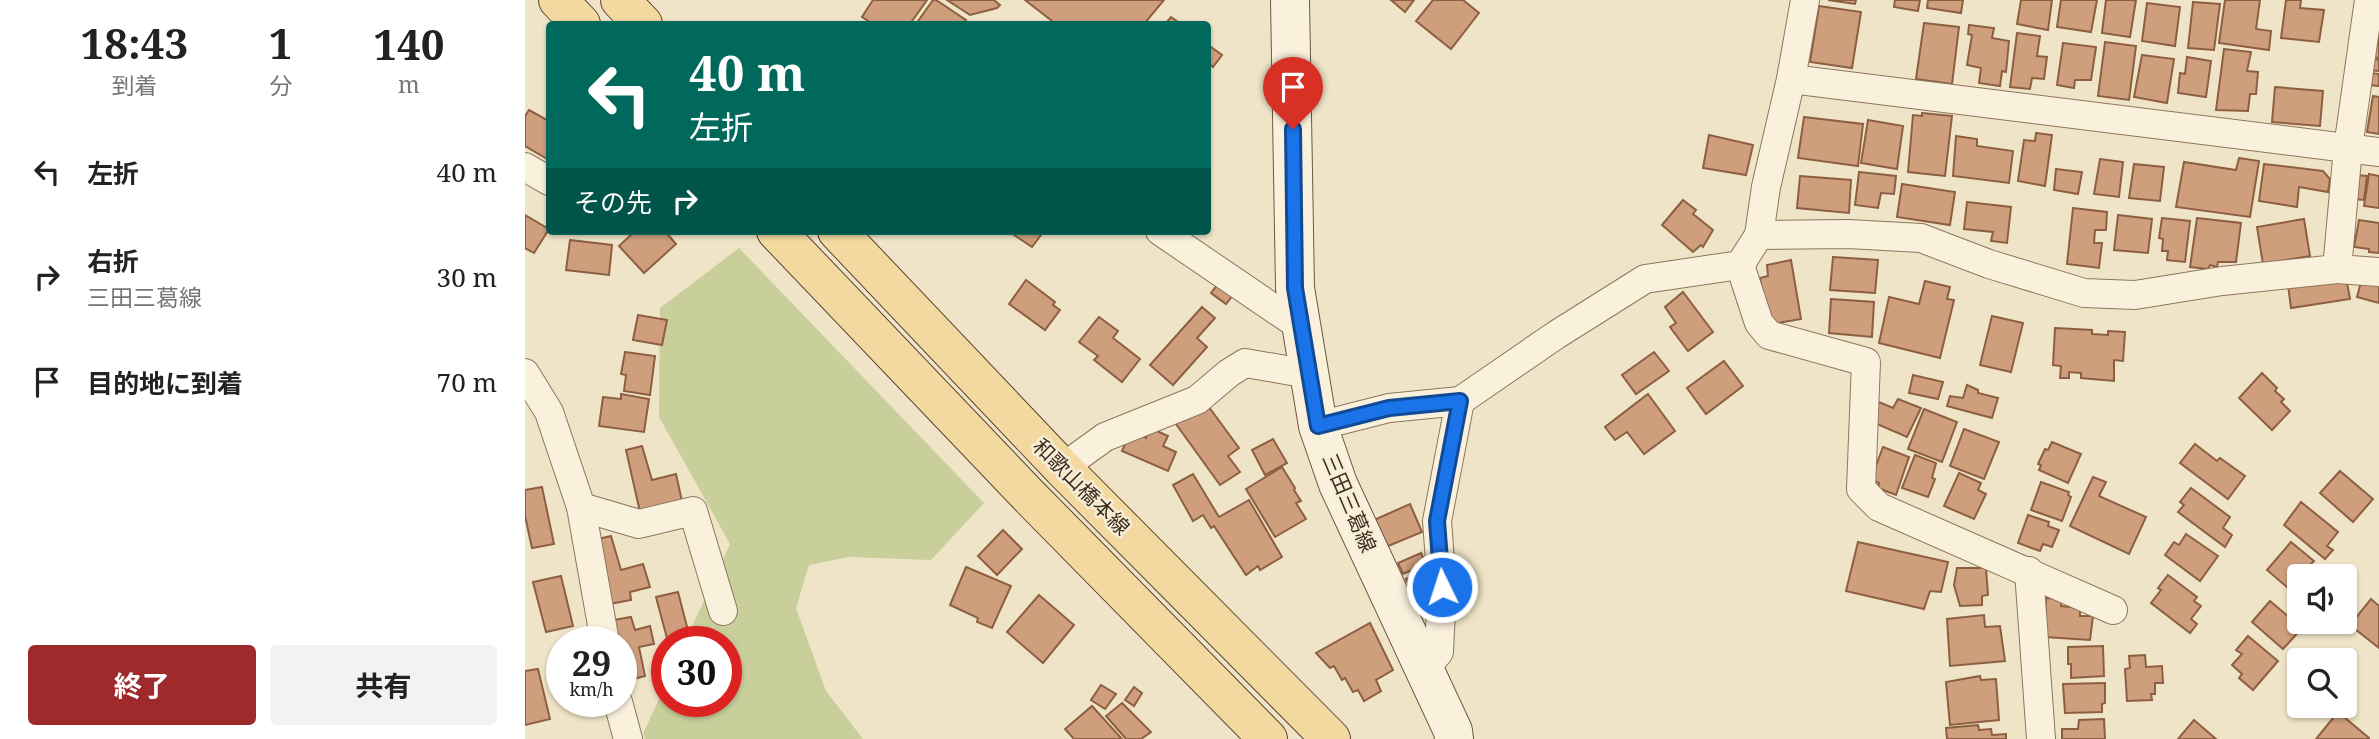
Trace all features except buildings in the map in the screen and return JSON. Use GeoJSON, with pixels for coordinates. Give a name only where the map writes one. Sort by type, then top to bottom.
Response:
{"type":"FeatureCollection","features":[{"type":"Feature","properties":{"kind":"main road"},"geometry":{"type":"LineString","coordinates":[[558,0],[578,21]]}},
{"type":"Feature","properties":{"kind":"main road"},"geometry":{"type":"LineString","coordinates":[[620,0],[640,21]]}},
{"type":"Feature","properties":{"kind":"main road","name":"三田三葛線"},"geometry":{"type":"LineString","coordinates":[[1290,0],[1295,288],[1318,426],[1338,484],[1426,669],[1454,739]]}},
{"type":"Feature","properties":{"kind":"main road","name":"和歌山橋本線"},"geometry":{"type":"LineString","coordinates":[[780,235],[1028,495],[1268,739]]}},
{"type":"Feature","properties":{"kind":"main road","name":"和歌山橋本線"},"geometry":{"type":"LineString","coordinates":[[841,235],[1062,468],[1331,739]]}},
{"type":"Feature","properties":{"kind":"street"},"geometry":{"type":"LineString","coordinates":[[1318,426],[1389,408],[1460,401],[1556,335],[1645,279],[1740,265],[1759,235],[1766,187],[1791,79],[1805,0]]}},
{"type":"Feature","properties":{"kind":"street"},"geometry":{"type":"LineString","coordinates":[[2337,269],[2347,148],[2369,0]]}},
{"type":"Feature","properties":{"kind":"street"},"geometry":{"type":"LineString","coordinates":[[1791,79],[2379,152]]}},
{"type":"Feature","properties":{"kind":"street"},"geometry":{"type":"LineString","coordinates":[[525,167],[546,179]]}},
{"type":"Feature","properties":{"kind":"street"},"geometry":{"type":"LineString","coordinates":[[1759,235],[1848,234],[1921,238],[1989,264],[2084,293],[2135,295],[2222,281],[2337,269],[2379,272]]}},
{"type":"Feature","properties":{"kind":"street"},"geometry":{"type":"LineString","coordinates":[[1166,235],[1301,327]]}},
{"type":"Feature","properties":{"kind":"street"},"geometry":{"type":"LineString","coordinates":[[1740,265],[1759,323],[1769,335],[1866,362],[1861,489],[1879,508],[2029,571],[2113,610]]}},
{"type":"Feature","properties":{"kind":"street"},"geometry":{"type":"LineString","coordinates":[[1062,468],[1105,437],[1197,400],[1245,363],[1309,374]]}},
{"type":"Feature","properties":{"kind":"street"},"geometry":{"type":"LineString","coordinates":[[525,373],[549,412],[581,507],[602,626]]}},
{"type":"Feature","properties":{"kind":"street"},"geometry":{"type":"LineString","coordinates":[[1426,669],[1439,652],[1442,587],[1437,521],[1460,401]]}},
{"type":"Feature","properties":{"kind":"street"},"geometry":{"type":"LineString","coordinates":[[581,507],[639,524],[692,511],[723,611]]}},
{"type":"Feature","properties":{"kind":"street"},"geometry":{"type":"LineString","coordinates":[[2029,571],[2041,739]]}},
{"type":"Feature","properties":{"kind":"street"},"geometry":{"type":"LineString","coordinates":[[622,717],[628,739]]}},
{"type":"Feature","properties":{"kind":"green space"},"geometry":{"type":"Polygon","coordinates":[[[739,248],[984,503],[931,560],[849,557],[809,565],[796,608],[826,691],[863,739],[645,739],[643,734],[651,716],[742,717],[742,626],[692,626],[730,544],[659,417],[660,308],[739,248]]]}},
{"type":"Feature","properties":{"kind":"route"},"geometry":{"type":"LineString","coordinates":[[1293,129],[1295,288],[1318,426],[1389,408],[1460,401],[1437,521],[1442,587]]}}]}
